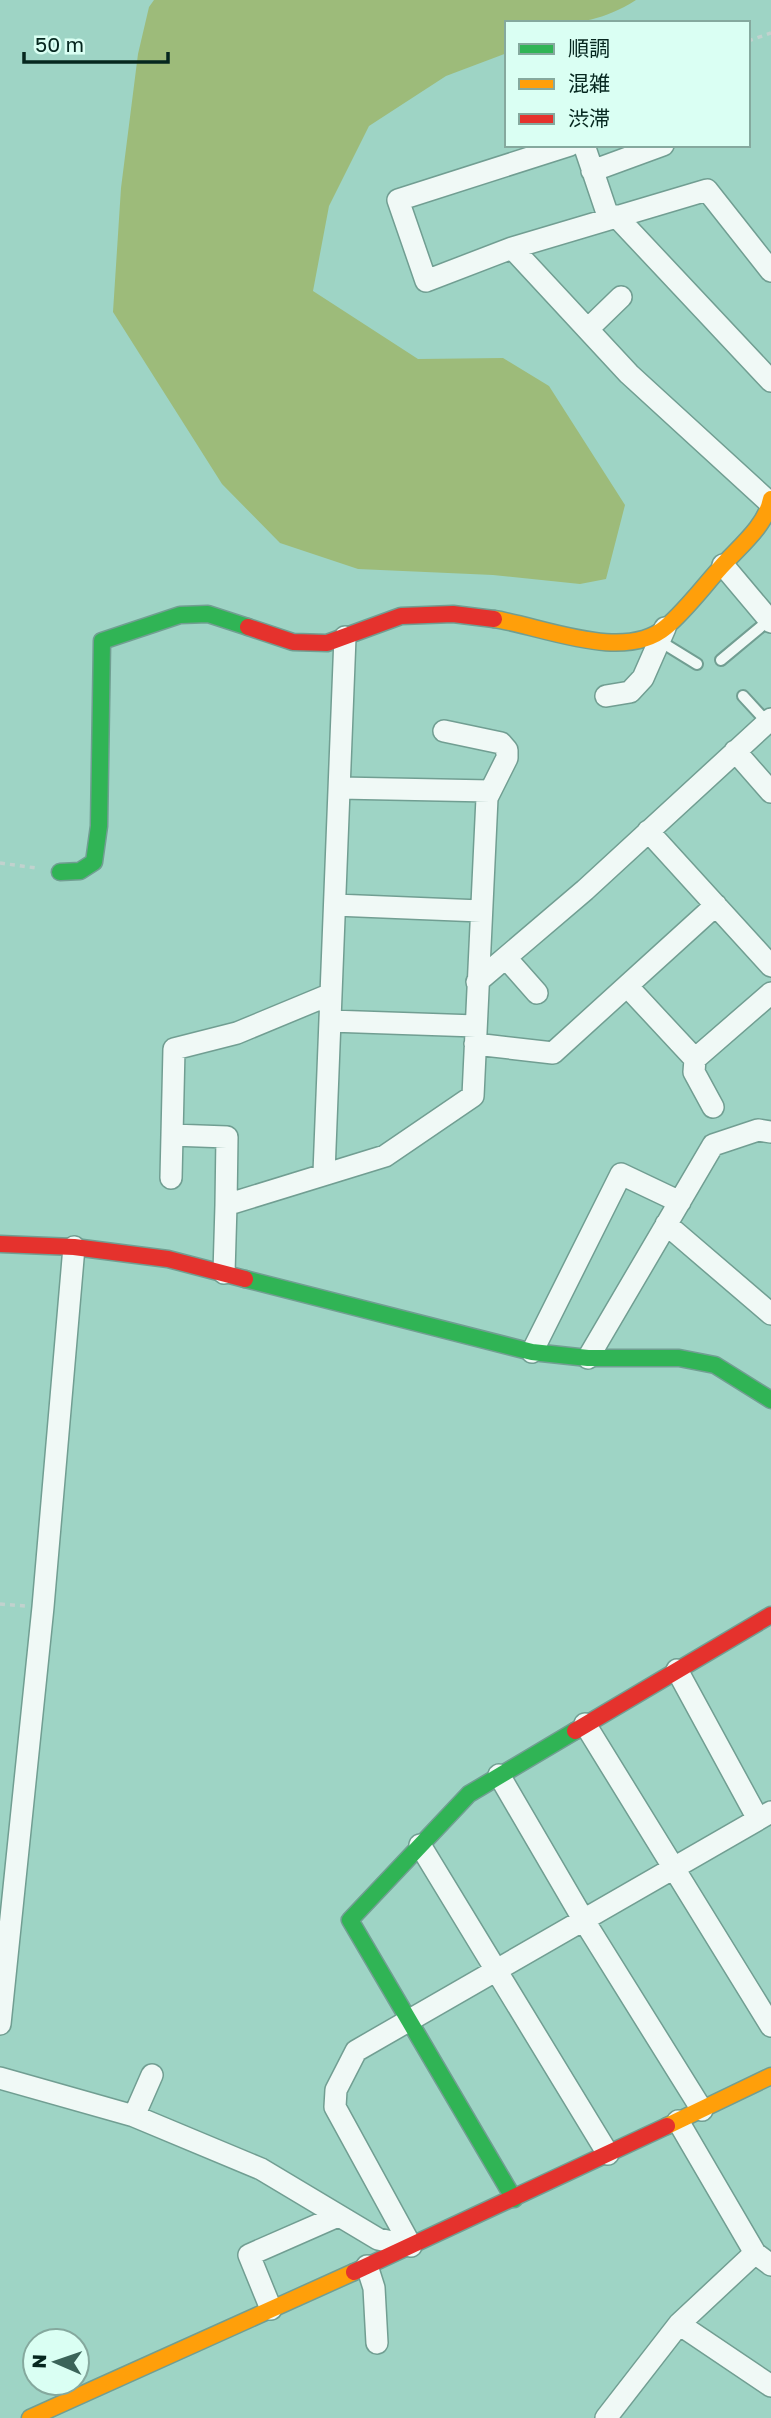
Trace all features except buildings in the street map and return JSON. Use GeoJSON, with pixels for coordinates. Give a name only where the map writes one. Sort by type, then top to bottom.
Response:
{"type":"FeatureCollection","features":[{"type":"Feature","properties":{"kind":"street"},"geometry":{"type":"LineString","coordinates":[[564,147],[398,200],[426,281],[512,248],[707,190],[771,271]]}},
{"type":"Feature","properties":{"kind":"street"},"geometry":{"type":"LineString","coordinates":[[585,147],[612,218],[771,381]]}},
{"type":"Feature","properties":{"kind":"street"},"geometry":{"type":"LineString","coordinates":[[592,170],[657,147]]}},
{"type":"Feature","properties":{"kind":"street"},"geometry":{"type":"LineString","coordinates":[[512,248],[629,374],[771,502],[768,514],[662,634],[643,678],[630,692],[606,696]]}},
{"type":"Feature","properties":{"kind":"street"},"geometry":{"type":"LineString","coordinates":[[588,330],[621,297]]}},
{"type":"Feature","properties":{"kind":"street"},"geometry":{"type":"LineString","coordinates":[[723,565],[770,620]]}},
{"type":"Feature","properties":{"kind":"street"},"geometry":{"type":"LineString","coordinates":[[60,872],[79,871],[94,862],[99,826],[102,641],[180,615],[208,614],[293,642],[327,643],[401,615],[453,614],[521,624],[590,642],[645,639],[662,634]]}},
{"type":"Feature","properties":{"kind":"street"},"geometry":{"type":"LineString","coordinates":[[324,1173],[340,788],[337,767],[345,637]]}},
{"type":"Feature","properties":{"kind":"street"},"geometry":{"type":"LineString","coordinates":[[477,982],[585,890],[769,720]]}},
{"type":"Feature","properties":{"kind":"street"},"geometry":{"type":"LineString","coordinates":[[226,1205],[385,1156],[473,1096],[487,798],[507,758],[507,750],[501,743],[444,731]]}},
{"type":"Feature","properties":{"kind":"street"},"geometry":{"type":"LineString","coordinates":[[735,751],[771,792]]}},
{"type":"Feature","properties":{"kind":"street"},"geometry":{"type":"LineString","coordinates":[[340,788],[490,791]]}},
{"type":"Feature","properties":{"kind":"street"},"geometry":{"type":"LineString","coordinates":[[648,831],[771,966]]}},
{"type":"Feature","properties":{"kind":"street"},"geometry":{"type":"LineString","coordinates":[[335,905],[481,911]]}},
{"type":"Feature","properties":{"kind":"street"},"geometry":{"type":"LineString","coordinates":[[330,1021],[475,1035],[553,1053],[716,905]]}},
{"type":"Feature","properties":{"kind":"street"},"geometry":{"type":"LineString","coordinates":[[506,958],[537,993]]}},
{"type":"Feature","properties":{"kind":"street"},"geometry":{"type":"LineString","coordinates":[[627,986],[695,1059]]}},
{"type":"Feature","properties":{"kind":"street"},"geometry":{"type":"LineString","coordinates":[[713,1107],[694,1072],[695,1059],[771,993]]}},
{"type":"Feature","properties":{"kind":"street"},"geometry":{"type":"LineString","coordinates":[[171,1178],[174,1049],[236,1033],[331,995]]}},
{"type":"Feature","properties":{"kind":"street"},"geometry":{"type":"LineString","coordinates":[[588,1358],[713,1145],[758,1130],[771,1132]]}},
{"type":"Feature","properties":{"kind":"street"},"geometry":{"type":"LineString","coordinates":[[172,1135],[227,1137],[224,1273]]}},
{"type":"Feature","properties":{"kind":"street"},"geometry":{"type":"LineString","coordinates":[[532,1352],[621,1174],[680,1202]]}},
{"type":"Feature","properties":{"kind":"street"},"geometry":{"type":"LineString","coordinates":[[666,1224],[771,1314]]}},
{"type":"Feature","properties":{"kind":"street"},"geometry":{"type":"LineString","coordinates":[[0,1244],[74,1247],[168,1259],[532,1352],[588,1358],[679,1358],[715,1365],[768,1392]]}},
{"type":"Feature","properties":{"kind":"street"},"geometry":{"type":"LineString","coordinates":[[0,2024],[43,1607],[74,1247]]}},
{"type":"Feature","properties":{"kind":"street"},"geometry":{"type":"LineString","coordinates":[[514,2199],[349,1920],[469,1794],[677,1670],[770,1619]]}},
{"type":"Feature","properties":{"kind":"street"},"geometry":{"type":"LineString","coordinates":[[411,2246],[335,2107],[336,2090],[356,2051],[673,1867],[766,1818],[677,1670]]}},
{"type":"Feature","properties":{"kind":"street"},"geometry":{"type":"LineString","coordinates":[[585,1724],[771,2025]]}},
{"type":"Feature","properties":{"kind":"street"},"geometry":{"type":"LineString","coordinates":[[499,1775],[583,1919],[702,2110]]}},
{"type":"Feature","properties":{"kind":"street"},"geometry":{"type":"LineString","coordinates":[[420,1845],[608,2154]]}},
{"type":"Feature","properties":{"kind":"street"},"geometry":{"type":"LineString","coordinates":[[134,2116],[152,2075]]}},
{"type":"Feature","properties":{"kind":"street"},"geometry":{"type":"LineString","coordinates":[[0,2078],[134,2116],[261,2169],[378,2239],[411,2246]]}},
{"type":"Feature","properties":{"kind":"street"},"geometry":{"type":"LineString","coordinates":[[30,2418],[514,2199],[702,2110],[769,2082]]}},
{"type":"Feature","properties":{"kind":"street"},"geometry":{"type":"LineString","coordinates":[[606,2418],[679,2324],[763,2259],[678,2121]]}},
{"type":"Feature","properties":{"kind":"street"},"geometry":{"type":"LineString","coordinates":[[271,2309],[249,2255],[338,2216]]}},
{"type":"Feature","properties":{"kind":"street"},"geometry":{"type":"LineString","coordinates":[[367,2266],[374,2288],[377,2343]]}},
{"type":"Feature","properties":{"kind":"street"},"geometry":{"type":"LineString","coordinates":[[679,2324],[771,2386]]}},
{"type":"Feature","properties":{"kind":"lane"},"geometry":{"type":"LineString","coordinates":[[721,660],[770,620]]}},
{"type":"Feature","properties":{"kind":"lane"},"geometry":{"type":"LineString","coordinates":[[662,634],[697,664]]}},
{"type":"Feature","properties":{"kind":"lane"},"geometry":{"type":"LineString","coordinates":[[743,696],[769,720]]}},
{"type":"Feature","properties":{"kind":"path"},"geometry":{"type":"LineString","coordinates":[[750,40],[771,33]]}},
{"type":"Feature","properties":{"kind":"path"},"geometry":{"type":"LineString","coordinates":[[0,863],[60,872]]}},
{"type":"Feature","properties":{"kind":"green space"},"geometry":{"type":"Polygon","coordinates":[[[154,0],[636,0],[604,16],[589,20],[505,21],[505,54],[446,76],[369,126],[329,206],[313,291],[418,359],[503,358],[549,386],[625,505],[606,579],[580,584],[493,575],[358,569],[280,543],[222,484],[113,312],[121,188],[138,54],[149,7],[154,0]]]}},
{"type":"Feature","properties":{"kind":"traffic: fast"},"geometry":{"type":"LineString","coordinates":[[60,872],[80,871],[94,862],[99,826],[102,641],[180,615],[208,614],[248,627]]}},
{"type":"Feature","properties":{"kind":"traffic: fast"},"geometry":{"type":"LineString","coordinates":[[245,1279],[532,1352],[588,1358],[679,1358],[715,1365],[771,1400]]}},
{"type":"Feature","properties":{"kind":"traffic: fast"},"geometry":{"type":"LineString","coordinates":[[514,2199],[350,1920],[469,1794],[575,1731]]}},
{"type":"Feature","properties":{"kind":"traffic: slow"},"geometry":{"type":"LineString","coordinates":[[494,619],[606,642],[628,642],[649,637],[666,627],[751,536],[764,518],[771,499]]}},
{"type":"Feature","properties":{"kind":"traffic: slow"},"geometry":{"type":"LineString","coordinates":[[667,2126],[771,2076]]}},
{"type":"Feature","properties":{"kind":"traffic: slow"},"geometry":{"type":"LineString","coordinates":[[30,2418],[354,2272]]}},
{"type":"Feature","properties":{"kind":"traffic: jam"},"geometry":{"type":"LineString","coordinates":[[248,627],[293,642],[327,643],[401,616],[453,614],[494,619]]}},
{"type":"Feature","properties":{"kind":"traffic: jam"},"geometry":{"type":"LineString","coordinates":[[0,1244],[74,1247],[168,1259],[245,1279]]}},
{"type":"Feature","properties":{"kind":"traffic: jam"},"geometry":{"type":"LineString","coordinates":[[575,1731],[771,1615]]}},
{"type":"Feature","properties":{"kind":"traffic: jam"},"geometry":{"type":"LineString","coordinates":[[354,2272],[667,2126]]}}]}
